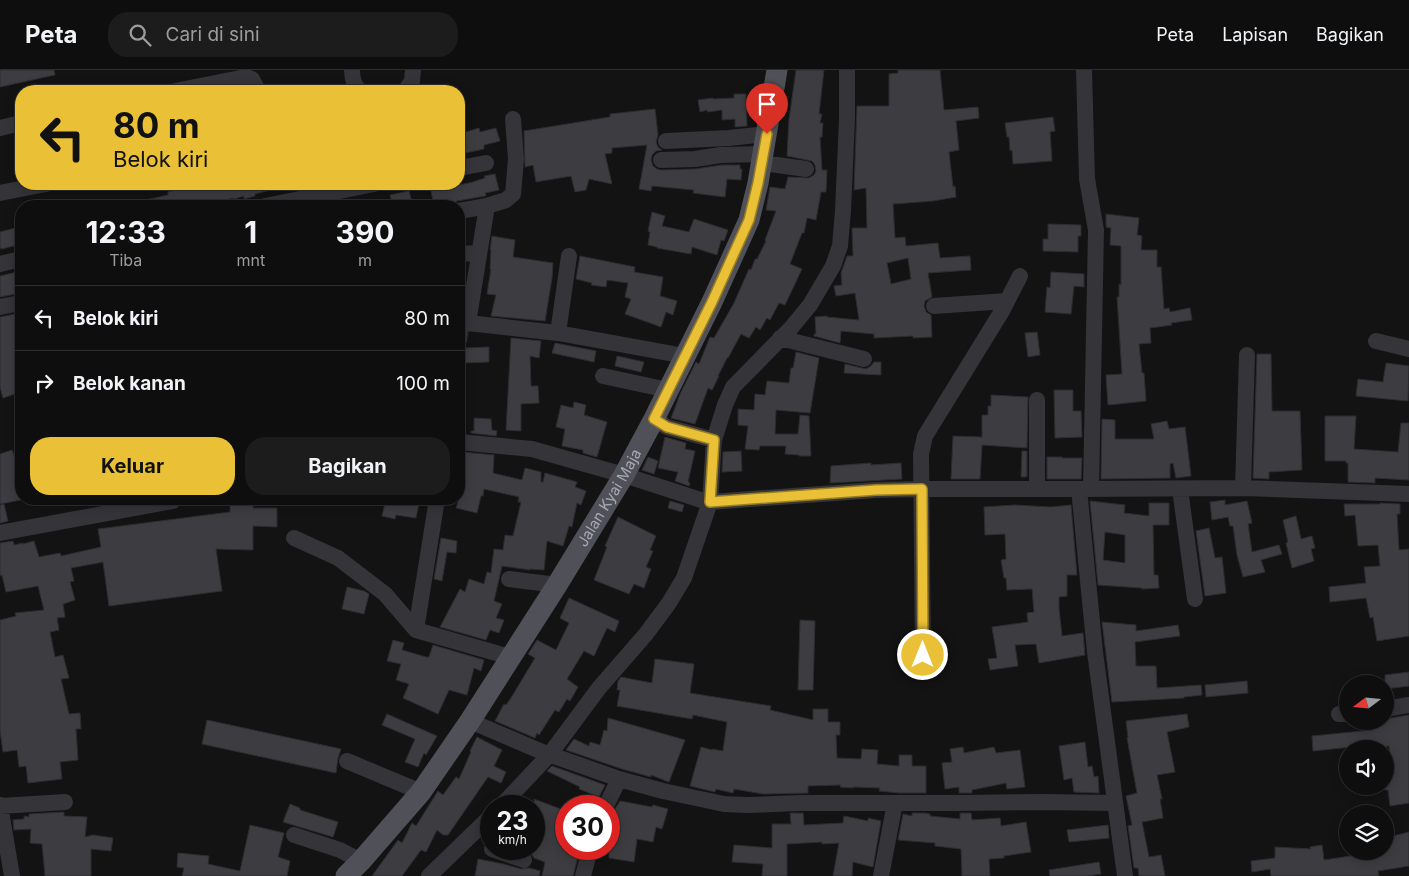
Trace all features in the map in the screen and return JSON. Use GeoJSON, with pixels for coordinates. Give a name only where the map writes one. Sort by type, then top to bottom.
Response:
{"type":"FeatureCollection","features":[{"type":"Feature","properties":{"kind":"main road","name":"Jalan Kyai Maja"},"geometry":{"type":"LineString","coordinates":[[346,876],[421,792],[470,721],[624,475],[654,419],[716,293],[749,220],[764,151],[777,70]]}},
{"type":"Feature","properties":{"kind":"street"},"geometry":{"type":"LineString","coordinates":[[352,70],[353,85]]}},
{"type":"Feature","properties":{"kind":"street"},"geometry":{"type":"LineString","coordinates":[[410,85],[415,70]]}},
{"type":"Feature","properties":{"kind":"street"},"geometry":{"type":"LineString","coordinates":[[509,795],[540,751],[599,688],[646,634],[669,603],[684,578],[700,500],[707,438],[723,411],[734,387],[791,328],[821,288],[833,266],[840,246],[847,119],[847,70]]}},
{"type":"Feature","properties":{"kind":"street"},"geometry":{"type":"LineString","coordinates":[[1084,70],[1087,179],[1096,230],[1085,489],[1095,652],[1125,876]]}},
{"type":"Feature","properties":{"kind":"street"},"geometry":{"type":"LineString","coordinates":[[206,85],[246,77],[252,80],[255,85]]}},
{"type":"Feature","properties":{"kind":"street"},"geometry":{"type":"LineString","coordinates":[[465,210],[506,200],[513,194],[516,159],[513,119]]}},
{"type":"Feature","properties":{"kind":"street"},"geometry":{"type":"LineString","coordinates":[[0,128],[15,124]]}},
{"type":"Feature","properties":{"kind":"street"},"geometry":{"type":"LineString","coordinates":[[666,141],[729,138],[806,169]]}},
{"type":"Feature","properties":{"kind":"street"},"geometry":{"type":"LineString","coordinates":[[661,160],[695,159],[721,154],[764,151]]}},
{"type":"Feature","properties":{"kind":"street"},"geometry":{"type":"LineString","coordinates":[[465,167],[486,163]]}},
{"type":"Feature","properties":{"kind":"street"},"geometry":{"type":"LineString","coordinates":[[0,193],[15,190]]}},
{"type":"Feature","properties":{"kind":"street"},"geometry":{"type":"LineString","coordinates":[[295,200],[344,190]]}},
{"type":"Feature","properties":{"kind":"street"},"geometry":{"type":"LineString","coordinates":[[468,323],[487,206]]}},
{"type":"Feature","properties":{"kind":"street"},"geometry":{"type":"LineString","coordinates":[[465,254],[479,253]]}},
{"type":"Feature","properties":{"kind":"street"},"geometry":{"type":"LineString","coordinates":[[558,333],[569,256]]}},
{"type":"Feature","properties":{"kind":"street"},"geometry":{"type":"LineString","coordinates":[[0,264],[15,260]]}},
{"type":"Feature","properties":{"kind":"street"},"geometry":{"type":"LineString","coordinates":[[923,655],[921,454],[925,436],[1007,301],[1020,276]]}},
{"type":"Feature","properties":{"kind":"street"},"geometry":{"type":"LineString","coordinates":[[934,306],[1007,301]]}},
{"type":"Feature","properties":{"kind":"street"},"geometry":{"type":"LineString","coordinates":[[0,307],[15,304]]}},
{"type":"Feature","properties":{"kind":"street"},"geometry":{"type":"LineString","coordinates":[[465,325],[468,323],[558,333],[685,356]]}},
{"type":"Feature","properties":{"kind":"street"},"geometry":{"type":"LineString","coordinates":[[780,338],[864,359]]}},
{"type":"Feature","properties":{"kind":"street"},"geometry":{"type":"LineString","coordinates":[[1376,341],[1409,349]]}},
{"type":"Feature","properties":{"kind":"street"},"geometry":{"type":"LineString","coordinates":[[1242,488],[1247,355]]}},
{"type":"Feature","properties":{"kind":"street"},"geometry":{"type":"LineString","coordinates":[[603,376],[668,390]]}},
{"type":"Feature","properties":{"kind":"street"},"geometry":{"type":"LineString","coordinates":[[1037,400],[1037,488]]}},
{"type":"Feature","properties":{"kind":"street"},"geometry":{"type":"LineString","coordinates":[[654,419],[667,427],[707,438]]}},
{"type":"Feature","properties":{"kind":"street"},"geometry":{"type":"LineString","coordinates":[[465,443],[532,449],[624,475],[700,500],[876,490],[1037,488],[1242,488],[1409,494]]}},
{"type":"Feature","properties":{"kind":"street"},"geometry":{"type":"LineString","coordinates":[[1180,488],[1195,599]]}},
{"type":"Feature","properties":{"kind":"street"},"geometry":{"type":"LineString","coordinates":[[0,532],[156,505]]}},
{"type":"Feature","properties":{"kind":"street"},"geometry":{"type":"LineString","coordinates":[[416,630],[436,505]]}},
{"type":"Feature","properties":{"kind":"street"},"geometry":{"type":"LineString","coordinates":[[294,538],[338,558],[385,594],[416,630],[510,657]]}},
{"type":"Feature","properties":{"kind":"street"},"geometry":{"type":"LineString","coordinates":[[509,579],[556,585]]}},
{"type":"Feature","properties":{"kind":"street"},"geometry":{"type":"LineString","coordinates":[[1394,708],[1409,705]]}},
{"type":"Feature","properties":{"kind":"street"},"geometry":{"type":"LineString","coordinates":[[470,721],[540,751],[619,778],[663,791],[724,804],[1114,803]]}},
{"type":"Feature","properties":{"kind":"street"},"geometry":{"type":"LineString","coordinates":[[347,761],[421,792]]}},
{"type":"Feature","properties":{"kind":"street"},"geometry":{"type":"LineString","coordinates":[[611,795],[619,778]]}},
{"type":"Feature","properties":{"kind":"street"},"geometry":{"type":"LineString","coordinates":[[12,876],[0,805],[65,802]]}},
{"type":"Feature","properties":{"kind":"street"},"geometry":{"type":"LineString","coordinates":[[881,876],[895,803]]}},
{"type":"Feature","properties":{"kind":"street"},"geometry":{"type":"LineString","coordinates":[[429,876],[480,827]]}},
{"type":"Feature","properties":{"kind":"street"},"geometry":{"type":"LineString","coordinates":[[294,835],[340,850],[361,861]]}},
{"type":"Feature","properties":{"kind":"street"},"geometry":{"type":"LineString","coordinates":[[466,840],[480,845]]}},
{"type":"Feature","properties":{"kind":"street"},"geometry":{"type":"LineString","coordinates":[[582,876],[587,860]]}},
{"type":"Feature","properties":{"kind":"building"},"geometry":{"type":"Polygon","coordinates":[[[0,70],[54,70],[55,75],[0,87],[0,70]]]}},
{"type":"Feature","properties":{"kind":"building"},"geometry":{"type":"Polygon","coordinates":[[[796,70],[824,70],[819,114],[822,114],[820,123],[823,123],[822,137],[820,137],[822,170],[827,170],[826,192],[821,192],[816,220],[807,218],[804,233],[802,233],[790,264],[802,269],[785,305],[779,303],[770,320],[767,318],[760,330],[756,327],[749,338],[741,334],[712,390],[708,388],[695,424],[671,418],[696,362],[699,364],[710,337],[714,338],[734,303],[749,269],[751,270],[755,259],[757,259],[766,241],[776,211],[766,210],[770,187],[785,189],[788,177],[809,178],[816,171],[812,161],[787,156],[789,119],[796,70]]]}},
{"type":"Feature","properties":{"kind":"building"},"geometry":{"type":"Polygon","coordinates":[[[898,70],[940,70],[944,110],[978,107],[979,118],[956,121],[959,150],[949,152],[956,197],[893,204],[895,238],[905,237],[906,246],[938,243],[940,258],[970,256],[971,270],[928,273],[932,297],[925,301],[924,306],[926,312],[931,315],[932,337],[874,338],[874,334],[841,331],[840,343],[814,336],[816,334],[815,317],[827,316],[859,320],[855,293],[836,296],[834,286],[842,285],[841,273],[847,256],[853,256],[852,228],[867,228],[866,188],[854,190],[857,106],[889,106],[889,74],[898,73],[898,70]],[[908,258],[887,263],[891,284],[911,279],[908,258]]]}},
{"type":"Feature","properties":{"kind":"building"},"geometry":{"type":"Polygon","coordinates":[[[734,94],[746,94],[747,126],[735,127],[735,119],[722,120],[722,110],[700,112],[698,100],[734,98],[734,94]]]}},
{"type":"Feature","properties":{"kind":"building"},"geometry":{"type":"Polygon","coordinates":[[[655,109],[658,135],[656,142],[662,150],[656,151],[652,155],[653,166],[661,170],[740,165],[740,169],[742,169],[741,180],[727,179],[725,197],[693,193],[694,190],[652,186],[651,191],[639,189],[647,145],[612,148],[612,153],[605,154],[612,184],[589,179],[586,190],[575,192],[571,176],[536,182],[533,165],[525,167],[524,131],[610,117],[610,114],[655,109]]]}},
{"type":"Feature","properties":{"kind":"building"},"geometry":{"type":"Polygon","coordinates":[[[1053,117],[1055,131],[1050,132],[1052,161],[1013,164],[1012,150],[1010,151],[1005,123],[1053,117]]]}},
{"type":"Feature","properties":{"kind":"building"},"geometry":{"type":"Polygon","coordinates":[[[479,128],[480,132],[496,128],[500,141],[484,145],[484,149],[465,153],[465,132],[479,128]]]}},
{"type":"Feature","properties":{"kind":"building"},"geometry":{"type":"Polygon","coordinates":[[[495,174],[499,190],[485,193],[486,196],[463,200],[433,200],[431,191],[465,190],[465,184],[485,178],[484,176],[495,174]]]}},
{"type":"Feature","properties":{"kind":"building"},"geometry":{"type":"Polygon","coordinates":[[[175,190],[270,190],[244,199],[244,196],[225,200],[146,200],[168,195],[168,192],[175,190]]]}},
{"type":"Feature","properties":{"kind":"building"},"geometry":{"type":"Polygon","coordinates":[[[409,191],[411,200],[391,200],[390,195],[409,191]]]}},
{"type":"Feature","properties":{"kind":"building"},"geometry":{"type":"Polygon","coordinates":[[[652,212],[665,216],[662,226],[689,232],[694,219],[728,230],[724,241],[721,240],[717,255],[692,247],[691,254],[657,248],[648,245],[650,232],[648,231],[652,212]]]}},
{"type":"Feature","properties":{"kind":"building"},"geometry":{"type":"Polygon","coordinates":[[[1106,214],[1139,218],[1137,235],[1142,236],[1141,250],[1157,250],[1157,267],[1161,267],[1164,309],[1169,308],[1170,312],[1190,308],[1192,320],[1150,328],[1151,343],[1139,344],[1146,401],[1108,405],[1106,375],[1122,374],[1117,297],[1119,297],[1119,284],[1121,285],[1121,246],[1110,245],[1111,228],[1106,227],[1106,214]]]}},
{"type":"Feature","properties":{"kind":"building"},"geometry":{"type":"Polygon","coordinates":[[[1048,224],[1081,225],[1081,236],[1078,236],[1078,252],[1043,251],[1043,239],[1048,239],[1048,224]]]}},
{"type":"Feature","properties":{"kind":"building"},"geometry":{"type":"Polygon","coordinates":[[[15,228],[15,246],[0,248],[0,232],[15,228]]]}},
{"type":"Feature","properties":{"kind":"building"},"geometry":{"type":"Polygon","coordinates":[[[492,236],[515,240],[513,257],[553,263],[545,321],[491,316],[496,295],[487,294],[491,269],[490,250],[492,236]]]}},
{"type":"Feature","properties":{"kind":"building"},"geometry":{"type":"Polygon","coordinates":[[[580,256],[635,267],[634,272],[663,277],[660,296],[677,301],[673,315],[666,312],[661,327],[625,314],[631,299],[625,297],[628,283],[607,280],[606,287],[591,285],[592,283],[576,279],[580,256]]]}},
{"type":"Feature","properties":{"kind":"building"},"geometry":{"type":"Polygon","coordinates":[[[15,272],[15,294],[0,297],[0,276],[15,272]]]}},
{"type":"Feature","properties":{"kind":"building"},"geometry":{"type":"Polygon","coordinates":[[[1051,272],[1084,274],[1084,287],[1074,286],[1071,314],[1045,312],[1047,287],[1050,288],[1051,272]]]}},
{"type":"Feature","properties":{"kind":"building"},"geometry":{"type":"Polygon","coordinates":[[[15,314],[15,394],[3,398],[0,387],[0,317],[15,314]]]}},
{"type":"Feature","properties":{"kind":"building"},"geometry":{"type":"Polygon","coordinates":[[[1037,332],[1040,355],[1028,357],[1025,333],[1037,332]]]}},
{"type":"Feature","properties":{"kind":"building"},"geometry":{"type":"Polygon","coordinates":[[[511,338],[541,341],[539,358],[530,356],[531,386],[538,386],[539,403],[521,404],[521,431],[506,430],[511,338]]]}},
{"type":"Feature","properties":{"kind":"building"},"geometry":{"type":"Polygon","coordinates":[[[555,343],[596,351],[594,362],[552,353],[555,343]]]}},
{"type":"Feature","properties":{"kind":"building"},"geometry":{"type":"Polygon","coordinates":[[[489,347],[489,362],[465,363],[465,348],[489,347]]]}},
{"type":"Feature","properties":{"kind":"building"},"geometry":{"type":"Polygon","coordinates":[[[796,352],[819,358],[810,413],[776,410],[775,434],[798,434],[800,415],[809,416],[811,456],[785,454],[786,446],[760,446],[759,450],[745,449],[748,426],[738,425],[738,409],[754,410],[755,394],[765,395],[767,381],[789,383],[796,352]]]}},
{"type":"Feature","properties":{"kind":"building"},"geometry":{"type":"Polygon","coordinates":[[[1257,354],[1271,354],[1272,411],[1300,411],[1302,470],[1269,472],[1269,479],[1253,478],[1257,354]]]}},
{"type":"Feature","properties":{"kind":"building"},"geometry":{"type":"Polygon","coordinates":[[[617,356],[644,362],[641,372],[615,366],[617,356]]]}},
{"type":"Feature","properties":{"kind":"building"},"geometry":{"type":"Polygon","coordinates":[[[874,362],[881,362],[881,375],[844,373],[845,364],[866,369],[874,362]]]}},
{"type":"Feature","properties":{"kind":"building"},"geometry":{"type":"Polygon","coordinates":[[[1386,363],[1409,366],[1408,401],[1356,396],[1358,379],[1383,382],[1386,363]]]}},
{"type":"Feature","properties":{"kind":"building"},"geometry":{"type":"Polygon","coordinates":[[[1054,390],[1073,390],[1073,411],[1081,411],[1082,437],[1055,438],[1054,390]]]}},
{"type":"Feature","properties":{"kind":"building"},"geometry":{"type":"Polygon","coordinates":[[[991,395],[1028,397],[1027,448],[982,445],[980,479],[951,479],[953,436],[982,437],[982,415],[988,415],[988,406],[991,406],[991,395]]]}},
{"type":"Feature","properties":{"kind":"building"},"geometry":{"type":"Polygon","coordinates":[[[574,402],[586,405],[584,415],[607,422],[597,457],[583,453],[583,450],[562,446],[565,429],[556,427],[561,405],[573,408],[574,402]]]}},
{"type":"Feature","properties":{"kind":"building"},"geometry":{"type":"Polygon","coordinates":[[[1325,416],[1356,416],[1354,449],[1398,452],[1401,423],[1409,423],[1409,480],[1375,478],[1375,483],[1348,482],[1348,463],[1346,461],[1325,461],[1325,416]]]}},
{"type":"Feature","properties":{"kind":"building"},"geometry":{"type":"Polygon","coordinates":[[[474,418],[491,419],[492,430],[497,431],[496,436],[471,433],[471,431],[474,431],[474,418]]]}},
{"type":"Feature","properties":{"kind":"building"},"geometry":{"type":"Polygon","coordinates":[[[1102,419],[1115,420],[1115,439],[1154,439],[1151,424],[1167,421],[1169,429],[1185,427],[1191,476],[1176,478],[1173,463],[1170,464],[1170,478],[1101,479],[1102,419]]]}},
{"type":"Feature","properties":{"kind":"building"},"geometry":{"type":"Polygon","coordinates":[[[665,437],[686,443],[685,449],[695,451],[688,482],[690,483],[689,486],[675,481],[678,472],[658,468],[665,437]]]}},
{"type":"Feature","properties":{"kind":"building"},"geometry":{"type":"Polygon","coordinates":[[[12,450],[15,457],[15,501],[0,504],[0,454],[12,450]]]}},
{"type":"Feature","properties":{"kind":"building"},"geometry":{"type":"Polygon","coordinates":[[[741,451],[742,471],[722,472],[723,452],[741,451]]]}},
{"type":"Feature","properties":{"kind":"building"},"geometry":{"type":"Polygon","coordinates":[[[1022,451],[1027,451],[1027,477],[1021,477],[1022,451]]]}},
{"type":"Feature","properties":{"kind":"building"},"geometry":{"type":"Polygon","coordinates":[[[465,452],[494,455],[493,473],[522,480],[525,468],[541,472],[541,482],[543,482],[545,473],[577,482],[575,487],[586,491],[581,505],[577,503],[572,527],[569,526],[563,546],[547,541],[544,570],[502,566],[494,601],[502,604],[496,618],[504,620],[499,633],[490,630],[486,640],[440,627],[460,589],[465,592],[469,579],[484,584],[487,572],[491,573],[494,549],[503,550],[505,535],[513,536],[521,502],[518,502],[519,497],[484,489],[477,513],[456,508],[457,505],[465,505],[465,452]]]}},
{"type":"Feature","properties":{"kind":"building"},"geometry":{"type":"Polygon","coordinates":[[[648,457],[658,461],[654,474],[642,470],[648,457]]]}},
{"type":"Feature","properties":{"kind":"building"},"geometry":{"type":"Polygon","coordinates":[[[1047,457],[1082,458],[1081,479],[1047,479],[1047,457]]]}},
{"type":"Feature","properties":{"kind":"building"},"geometry":{"type":"Polygon","coordinates":[[[871,463],[871,465],[901,463],[902,479],[830,483],[831,466],[871,463]]]}},
{"type":"Feature","properties":{"kind":"building"},"geometry":{"type":"Polygon","coordinates":[[[1225,500],[1225,505],[1247,501],[1252,523],[1248,524],[1252,552],[1279,545],[1282,554],[1261,560],[1265,572],[1243,577],[1237,555],[1233,526],[1230,526],[1228,517],[1212,520],[1210,502],[1225,500]]]}},
{"type":"Feature","properties":{"kind":"building"},"geometry":{"type":"Polygon","coordinates":[[[670,501],[684,505],[682,512],[668,508],[670,501]]]}},
{"type":"Feature","properties":{"kind":"building"},"geometry":{"type":"Polygon","coordinates":[[[1090,501],[1125,505],[1124,513],[1149,516],[1149,503],[1169,503],[1169,525],[1153,525],[1154,575],[1158,575],[1159,588],[1142,589],[1098,585],[1090,501]],[[1105,532],[1103,560],[1125,563],[1125,535],[1105,532]]]}},
{"type":"Feature","properties":{"kind":"building"},"geometry":{"type":"Polygon","coordinates":[[[4,504],[8,521],[0,523],[0,505],[4,504]]]}},
{"type":"Feature","properties":{"kind":"building"},"geometry":{"type":"Polygon","coordinates":[[[1344,504],[1400,504],[1400,514],[1397,514],[1399,550],[1409,549],[1409,636],[1377,641],[1373,617],[1370,618],[1366,598],[1330,602],[1329,587],[1366,583],[1364,567],[1380,566],[1378,545],[1358,546],[1355,515],[1345,516],[1344,504]]]}},
{"type":"Feature","properties":{"kind":"building"},"geometry":{"type":"Polygon","coordinates":[[[230,505],[253,505],[253,508],[277,508],[277,527],[253,526],[253,550],[216,549],[222,591],[109,606],[103,562],[71,568],[74,581],[70,582],[75,600],[63,604],[65,617],[57,618],[59,630],[50,632],[55,657],[63,655],[69,678],[61,679],[69,714],[80,713],[81,729],[76,729],[78,760],[60,762],[62,779],[28,783],[26,766],[19,767],[17,750],[3,752],[0,731],[0,620],[16,616],[15,613],[44,610],[38,586],[6,592],[2,575],[0,576],[0,543],[13,541],[14,545],[34,541],[39,557],[60,553],[61,556],[101,547],[98,529],[230,512],[230,505]]]}},
{"type":"Feature","properties":{"kind":"building"},"geometry":{"type":"Polygon","coordinates":[[[385,505],[419,505],[416,518],[396,515],[395,519],[382,516],[385,505]]]}},
{"type":"Feature","properties":{"kind":"building"},"geometry":{"type":"Polygon","coordinates":[[[1015,505],[1051,507],[1071,505],[1077,575],[1067,575],[1067,596],[1059,597],[1059,608],[1062,636],[1083,633],[1085,655],[1039,663],[1036,644],[1015,645],[1018,666],[990,670],[988,659],[997,658],[992,627],[1028,622],[1027,613],[1034,612],[1032,589],[1007,590],[1001,560],[1006,559],[1005,534],[985,535],[984,507],[1015,505]]]}},
{"type":"Feature","properties":{"kind":"building"},"geometry":{"type":"Polygon","coordinates":[[[1296,516],[1301,539],[1312,536],[1315,548],[1311,549],[1314,561],[1292,568],[1283,520],[1296,516]]]}},
{"type":"Feature","properties":{"kind":"building"},"geometry":{"type":"Polygon","coordinates":[[[618,517],[656,536],[650,550],[653,551],[646,567],[651,569],[644,588],[634,584],[629,594],[594,580],[607,547],[605,546],[618,517]]]}},
{"type":"Feature","properties":{"kind":"building"},"geometry":{"type":"Polygon","coordinates":[[[1209,528],[1215,558],[1222,557],[1226,593],[1205,596],[1196,531],[1209,528]]]}},
{"type":"Feature","properties":{"kind":"building"},"geometry":{"type":"Polygon","coordinates":[[[441,538],[457,541],[456,553],[447,552],[442,581],[434,579],[441,538]]]}},
{"type":"Feature","properties":{"kind":"building"},"geometry":{"type":"Polygon","coordinates":[[[347,587],[369,594],[364,614],[342,609],[347,587]]]}},
{"type":"Feature","properties":{"kind":"building"},"geometry":{"type":"Polygon","coordinates":[[[569,598],[619,621],[615,632],[607,628],[594,656],[584,651],[567,679],[578,687],[570,701],[567,699],[559,712],[555,710],[539,735],[537,733],[535,738],[495,721],[504,704],[506,705],[511,698],[535,658],[528,654],[537,640],[556,650],[569,623],[560,618],[569,598]]]}},
{"type":"Feature","properties":{"kind":"building"},"geometry":{"type":"Polygon","coordinates":[[[800,620],[815,621],[813,690],[798,690],[800,620]]]}},
{"type":"Feature","properties":{"kind":"building"},"geometry":{"type":"Polygon","coordinates":[[[1102,622],[1136,625],[1136,631],[1178,625],[1180,636],[1135,642],[1136,666],[1156,666],[1157,688],[1201,685],[1202,695],[1184,698],[1112,702],[1102,622]]]}},
{"type":"Feature","properties":{"kind":"building"},"geometry":{"type":"Polygon","coordinates":[[[393,640],[404,643],[402,650],[426,657],[429,657],[433,645],[484,660],[481,671],[474,668],[467,695],[449,690],[438,714],[403,698],[409,684],[396,680],[401,664],[387,661],[393,640]]]}},
{"type":"Feature","properties":{"kind":"building"},"geometry":{"type":"Polygon","coordinates":[[[655,659],[694,664],[690,693],[771,706],[770,710],[813,720],[813,709],[828,709],[828,722],[840,722],[840,735],[836,735],[837,758],[861,759],[862,749],[878,750],[877,764],[899,766],[899,755],[912,755],[912,766],[926,766],[926,793],[900,793],[879,791],[880,788],[840,787],[841,785],[808,786],[808,793],[763,794],[734,789],[733,793],[716,789],[715,792],[690,786],[701,747],[723,751],[727,722],[693,715],[692,719],[617,706],[620,690],[617,690],[618,681],[621,677],[652,683],[655,659]]]}},
{"type":"Feature","properties":{"kind":"building"},"geometry":{"type":"Polygon","coordinates":[[[1409,672],[1409,686],[1394,688],[1394,675],[1385,675],[1409,672]]]}},
{"type":"Feature","properties":{"kind":"building"},"geometry":{"type":"Polygon","coordinates":[[[1247,681],[1248,693],[1206,697],[1205,685],[1247,681]]]}},
{"type":"Feature","properties":{"kind":"building"},"geometry":{"type":"Polygon","coordinates":[[[387,714],[437,736],[426,755],[424,753],[418,767],[405,762],[415,739],[382,725],[387,714]]]}},
{"type":"Feature","properties":{"kind":"building"},"geometry":{"type":"Polygon","coordinates":[[[1187,714],[1189,727],[1167,732],[1175,772],[1157,775],[1162,799],[1160,799],[1163,818],[1142,822],[1149,857],[1161,855],[1165,876],[1139,876],[1138,868],[1134,868],[1128,826],[1132,825],[1126,796],[1137,793],[1127,738],[1126,721],[1187,714]]]}},
{"type":"Feature","properties":{"kind":"building"},"geometry":{"type":"Polygon","coordinates":[[[1409,715],[1409,803],[1394,805],[1390,805],[1389,795],[1394,795],[1394,740],[1339,740],[1339,748],[1313,751],[1312,736],[1373,730],[1394,730],[1394,718],[1409,715]]]}},
{"type":"Feature","properties":{"kind":"building"},"geometry":{"type":"Polygon","coordinates":[[[608,718],[685,740],[669,782],[651,775],[651,777],[622,769],[566,750],[574,739],[589,746],[590,742],[600,745],[604,730],[607,731],[608,718]]]}},
{"type":"Feature","properties":{"kind":"building"},"geometry":{"type":"Polygon","coordinates":[[[207,720],[341,749],[336,773],[202,744],[207,720]]]}},
{"type":"Feature","properties":{"kind":"building"},"geometry":{"type":"Polygon","coordinates":[[[477,737],[502,750],[494,766],[506,772],[501,783],[488,777],[448,835],[443,835],[437,830],[426,852],[421,850],[402,876],[372,876],[398,840],[402,843],[412,823],[416,826],[438,791],[443,795],[456,777],[459,779],[477,737]]]}},
{"type":"Feature","properties":{"kind":"building"},"geometry":{"type":"Polygon","coordinates":[[[1085,742],[1088,767],[1092,766],[1094,777],[1098,776],[1099,793],[1074,792],[1072,778],[1064,780],[1059,746],[1085,742]]]}},
{"type":"Feature","properties":{"kind":"building"},"geometry":{"type":"Polygon","coordinates":[[[963,747],[964,753],[994,747],[996,753],[1020,750],[1025,787],[1007,789],[1006,783],[972,790],[972,793],[959,793],[959,787],[945,789],[942,763],[952,762],[950,749],[963,747]]]}},
{"type":"Feature","properties":{"kind":"building"},"geometry":{"type":"Polygon","coordinates":[[[552,766],[605,785],[600,795],[594,795],[547,771],[552,766]]]}},
{"type":"Feature","properties":{"kind":"building"},"geometry":{"type":"Polygon","coordinates":[[[620,801],[668,809],[662,829],[656,827],[653,842],[637,839],[634,862],[620,860],[620,801]]]}},
{"type":"Feature","properties":{"kind":"building"},"geometry":{"type":"Polygon","coordinates":[[[545,803],[555,807],[555,860],[577,860],[573,876],[542,876],[545,862],[540,860],[545,860],[545,803]]]}},
{"type":"Feature","properties":{"kind":"building"},"geometry":{"type":"Polygon","coordinates":[[[290,804],[300,808],[300,810],[338,822],[333,837],[283,822],[290,804]]]}},
{"type":"Feature","properties":{"kind":"building"},"geometry":{"type":"Polygon","coordinates":[[[64,812],[64,816],[87,817],[85,837],[93,835],[113,838],[111,851],[91,849],[91,876],[45,876],[42,844],[30,843],[31,829],[14,830],[13,820],[24,819],[24,816],[29,817],[29,814],[64,812]]]}},
{"type":"Feature","properties":{"kind":"building"},"geometry":{"type":"Polygon","coordinates":[[[790,813],[803,813],[804,825],[843,823],[844,816],[868,821],[868,818],[881,821],[873,867],[853,862],[852,876],[833,876],[839,843],[822,844],[822,842],[787,844],[787,876],[762,876],[763,864],[732,862],[734,845],[772,848],[772,824],[791,824],[790,813]]]}},
{"type":"Feature","properties":{"kind":"building"},"geometry":{"type":"Polygon","coordinates":[[[912,813],[925,813],[930,814],[930,816],[960,819],[960,813],[971,813],[972,820],[1000,818],[1001,826],[1026,822],[1031,852],[989,859],[990,876],[962,876],[961,849],[935,846],[935,843],[898,840],[903,814],[912,816],[912,813]]]}},
{"type":"Feature","properties":{"kind":"building"},"geometry":{"type":"Polygon","coordinates":[[[250,825],[284,833],[278,857],[290,861],[287,876],[182,876],[184,868],[177,867],[178,853],[209,856],[208,864],[240,871],[250,825]]]}},
{"type":"Feature","properties":{"kind":"building"},"geometry":{"type":"Polygon","coordinates":[[[1108,825],[1109,838],[1069,842],[1067,830],[1108,825]]]}},
{"type":"Feature","properties":{"kind":"building"},"geometry":{"type":"Polygon","coordinates":[[[1409,832],[1409,866],[1378,871],[1379,876],[1271,876],[1270,869],[1252,872],[1251,861],[1275,858],[1275,847],[1311,849],[1310,847],[1322,845],[1324,860],[1339,858],[1339,860],[1394,860],[1394,836],[1409,832]]]}},
{"type":"Feature","properties":{"kind":"building"},"geometry":{"type":"Polygon","coordinates":[[[478,859],[521,869],[529,868],[540,871],[539,876],[475,876],[478,859]]]}},
{"type":"Feature","properties":{"kind":"building"},"geometry":{"type":"Polygon","coordinates":[[[1099,862],[1101,874],[1050,876],[1049,870],[1099,862]]]}},
{"type":"Feature","properties":{"kind":"route"},"geometry":{"type":"LineString","coordinates":[[767,134],[754,202],[744,233],[654,419],[667,427],[714,440],[710,502],[876,490],[922,489],[923,655]]}}]}
